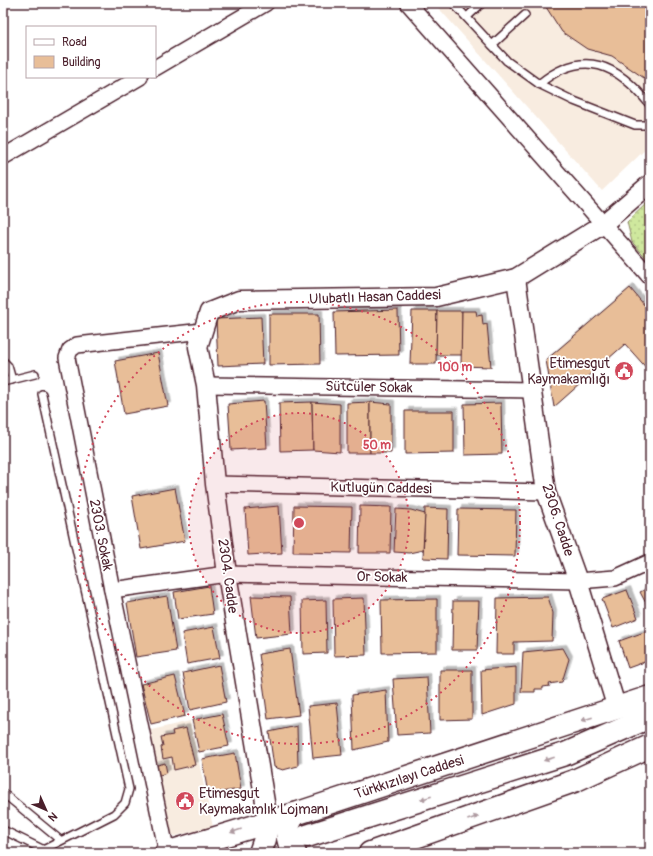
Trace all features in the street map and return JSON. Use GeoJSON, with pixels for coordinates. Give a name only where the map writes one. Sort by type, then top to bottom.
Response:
{"type":"FeatureCollection","features":[{"type":"Feature","properties":{"kind":"main road","name":"Türkkızılayı Caddesi"},"geometry":{"type":"LineString","coordinates":[[166,853],[209,848],[268,820],[295,814],[650,697]]}},
{"type":"Feature","properties":{"kind":"main road"},"geometry":{"type":"LineString","coordinates":[[295,814],[291,819],[287,832],[288,845],[301,844],[565,754],[650,717]]}},
{"type":"Feature","properties":{"kind":"main road"},"geometry":{"type":"LineString","coordinates":[[574,781],[650,746]]}},
{"type":"Feature","properties":{"kind":"main road"},"geometry":{"type":"LineString","coordinates":[[370,853],[574,781],[650,757]]}},
{"type":"Feature","properties":{"kind":"main road"},"geometry":{"type":"LineString","coordinates":[[260,853],[265,839],[268,820]]}},
{"type":"Feature","properties":{"kind":"street"},"geometry":{"type":"LineString","coordinates":[[156,67],[266,3]]}},
{"type":"Feature","properties":{"kind":"street"},"geometry":{"type":"LineString","coordinates":[[408,3],[602,225],[650,277]]}},
{"type":"Feature","properties":{"kind":"street"},"geometry":{"type":"LineString","coordinates":[[3,157],[138,78]]}},
{"type":"Feature","properties":{"kind":"street","name":"Ulubatlı Hasan Caddesi"},"geometry":{"type":"LineString","coordinates":[[203,331],[209,312],[239,300],[436,297],[516,278],[602,225],[650,184]]}},
{"type":"Feature","properties":{"kind":"street","name":"2306. Cadde"},"geometry":{"type":"LineString","coordinates":[[516,278],[546,492],[578,581],[617,709]]}},
{"type":"Feature","properties":{"kind":"street","name":"2304. Cadde"},"geometry":{"type":"LineString","coordinates":[[203,331],[198,347],[206,385],[215,484],[227,574],[268,820]]}},
{"type":"Feature","properties":{"kind":"street","name":"2303. Sokak"},"geometry":{"type":"LineString","coordinates":[[166,853],[112,590],[68,363],[68,354],[77,345],[203,331]]}},
{"type":"Feature","properties":{"kind":"street","name":"Sütcüler Sokak"},"geometry":{"type":"LineString","coordinates":[[206,385],[532,390]]}},
{"type":"Feature","properties":{"kind":"street","name":"Kutlugün Caddesi"},"geometry":{"type":"LineString","coordinates":[[215,484],[546,492]]}},
{"type":"Feature","properties":{"kind":"street","name":"Or Sokak"},"geometry":{"type":"LineString","coordinates":[[112,590],[227,574],[578,581],[615,578],[650,562]]}},
{"type":"Feature","properties":{"kind":"lane"},"geometry":{"type":"LineString","coordinates":[[453,3],[507,61],[539,84],[574,101],[635,125],[650,125]]}},
{"type":"Feature","properties":{"kind":"lane"},"geometry":{"type":"LineString","coordinates":[[467,18],[482,3]]}},
{"type":"Feature","properties":{"kind":"lane"},"geometry":{"type":"LineString","coordinates":[[492,45],[525,15]]}},
{"type":"Feature","properties":{"kind":"lane"},"geometry":{"type":"LineString","coordinates":[[539,84],[553,73],[568,67],[586,64],[595,65],[609,69],[622,76],[634,86],[650,105]]}},
{"type":"Feature","properties":{"kind":"lane"},"geometry":{"type":"LineString","coordinates":[[3,361],[8,366],[12,380]]}},
{"type":"Feature","properties":{"kind":"lane"},"geometry":{"type":"LineString","coordinates":[[3,382],[35,374]]}},
{"type":"Feature","properties":{"kind":"lane"},"geometry":{"type":"LineString","coordinates":[[37,853],[60,840],[114,814],[125,803],[129,789],[42,394]]}},
{"type":"Feature","properties":{"kind":"lane"},"geometry":{"type":"LineString","coordinates":[[3,794],[60,840]]}},
{"type":"Feature","properties":{"kind":"lane"},"geometry":{"type":"LineString","coordinates":[[3,830],[44,850]]}},
{"type":"Feature","properties":{"kind":"shaded area"},"geometry":{"type":"Polygon","coordinates":[[[434,3],[650,3],[650,145],[602,191],[434,3]]]}},
{"type":"Feature","properties":{"kind":"shaded area","name":"Etimesgut Kaymakamlık Lojmanı"},"geometry":{"type":"Polygon","coordinates":[[[190,721],[213,827],[175,836],[170,833],[147,731],[190,721]]]}},
{"type":"Feature","properties":{"kind":"green space"},"geometry":{"type":"Polygon","coordinates":[[[650,200],[650,262],[632,242],[627,222],[650,200]]]}},
{"type":"Feature","properties":{"kind":"building"},"geometry":{"type":"Polygon","coordinates":[[[546,3],[650,3],[650,86],[647,80],[612,56],[587,49],[562,32],[546,7],[546,3]]]}},
{"type":"Feature","properties":{"kind":"building"},"geometry":{"type":"Polygon","coordinates":[[[630,288],[650,312],[650,372],[625,344],[554,407],[546,360],[630,288]]]}},
{"type":"Feature","properties":{"kind":"building"},"geometry":{"type":"Polygon","coordinates":[[[398,310],[399,355],[335,356],[334,312],[398,310]]]}},
{"type":"Feature","properties":{"kind":"building"},"geometry":{"type":"Polygon","coordinates":[[[412,311],[437,311],[436,364],[410,364],[412,311]]]}},
{"type":"Feature","properties":{"kind":"building"},"geometry":{"type":"Polygon","coordinates":[[[437,311],[462,311],[462,355],[436,355],[437,311]]]}},
{"type":"Feature","properties":{"kind":"building"},"geometry":{"type":"Polygon","coordinates":[[[462,311],[476,311],[477,316],[482,315],[483,325],[487,324],[491,367],[461,366],[462,311]]]}},
{"type":"Feature","properties":{"kind":"building"},"geometry":{"type":"Polygon","coordinates":[[[269,314],[319,314],[320,364],[269,365],[269,314]]]}},
{"type":"Feature","properties":{"kind":"building"},"geometry":{"type":"Polygon","coordinates":[[[261,317],[263,364],[218,366],[216,319],[261,317]]]}},
{"type":"Feature","properties":{"kind":"building"},"geometry":{"type":"Polygon","coordinates":[[[158,353],[168,406],[124,414],[115,361],[158,353]]]}},
{"type":"Feature","properties":{"kind":"building"},"geometry":{"type":"Polygon","coordinates":[[[264,401],[267,448],[231,450],[228,404],[264,401]]]}},
{"type":"Feature","properties":{"kind":"building"},"geometry":{"type":"Polygon","coordinates":[[[312,402],[313,450],[280,451],[279,403],[312,402]]]}},
{"type":"Feature","properties":{"kind":"building"},"geometry":{"type":"Polygon","coordinates":[[[312,402],[340,404],[340,452],[313,450],[312,402]]]}},
{"type":"Feature","properties":{"kind":"building"},"geometry":{"type":"Polygon","coordinates":[[[370,402],[370,453],[347,453],[347,403],[370,402]]]}},
{"type":"Feature","properties":{"kind":"building"},"geometry":{"type":"Polygon","coordinates":[[[370,402],[391,404],[391,453],[370,453],[370,402]]]}},
{"type":"Feature","properties":{"kind":"building"},"geometry":{"type":"Polygon","coordinates":[[[501,403],[502,454],[465,455],[464,404],[501,403]]]}},
{"type":"Feature","properties":{"kind":"building"},"geometry":{"type":"Polygon","coordinates":[[[405,411],[454,411],[454,453],[405,454],[405,411]]]}},
{"type":"Feature","properties":{"kind":"building"},"geometry":{"type":"Polygon","coordinates":[[[175,488],[185,541],[141,549],[132,496],[175,488]]]}},
{"type":"Feature","properties":{"kind":"building"},"geometry":{"type":"Polygon","coordinates":[[[279,506],[282,553],[248,555],[245,509],[279,506]]]}},
{"type":"Feature","properties":{"kind":"building"},"geometry":{"type":"Polygon","coordinates":[[[294,506],[352,507],[351,553],[293,552],[294,506]]]}},
{"type":"Feature","properties":{"kind":"building"},"geometry":{"type":"Polygon","coordinates":[[[360,506],[391,507],[390,553],[359,553],[360,506]]]}},
{"type":"Feature","properties":{"kind":"building"},"geometry":{"type":"Polygon","coordinates":[[[425,508],[448,509],[447,559],[423,558],[425,508]]]}},
{"type":"Feature","properties":{"kind":"building"},"geometry":{"type":"Polygon","coordinates":[[[396,509],[411,510],[425,514],[423,550],[409,553],[394,552],[396,509]]]}},
{"type":"Feature","properties":{"kind":"building"},"geometry":{"type":"Polygon","coordinates":[[[458,509],[516,510],[515,556],[457,555],[458,509]]]}},
{"type":"Feature","properties":{"kind":"building"},"geometry":{"type":"Polygon","coordinates":[[[209,586],[213,614],[178,619],[174,592],[209,586]]]}},
{"type":"Feature","properties":{"kind":"building"},"geometry":{"type":"Polygon","coordinates":[[[650,587],[650,611],[640,592],[650,587]]]}},
{"type":"Feature","properties":{"kind":"building"},"geometry":{"type":"Polygon","coordinates":[[[627,590],[638,618],[613,628],[602,599],[627,590]]]}},
{"type":"Feature","properties":{"kind":"building"},"geometry":{"type":"Polygon","coordinates":[[[167,596],[176,651],[136,657],[127,603],[167,596]]]}},
{"type":"Feature","properties":{"kind":"building"},"geometry":{"type":"Polygon","coordinates":[[[251,596],[290,597],[292,634],[256,638],[251,596]]]}},
{"type":"Feature","properties":{"kind":"building"},"geometry":{"type":"Polygon","coordinates":[[[548,597],[553,613],[552,641],[514,642],[514,654],[496,654],[497,598],[548,597]]]}},
{"type":"Feature","properties":{"kind":"building"},"geometry":{"type":"Polygon","coordinates":[[[364,598],[366,655],[334,656],[333,599],[364,598]]]}},
{"type":"Feature","properties":{"kind":"building"},"geometry":{"type":"Polygon","coordinates":[[[437,599],[437,652],[382,653],[381,600],[437,599]]]}},
{"type":"Feature","properties":{"kind":"building"},"geometry":{"type":"Polygon","coordinates":[[[326,600],[327,653],[303,654],[302,601],[326,600]]]}},
{"type":"Feature","properties":{"kind":"building"},"geometry":{"type":"Polygon","coordinates":[[[453,601],[479,601],[477,650],[452,650],[453,601]]]}},
{"type":"Feature","properties":{"kind":"building"},"geometry":{"type":"Polygon","coordinates":[[[214,627],[220,658],[187,664],[182,633],[214,627]]]}},
{"type":"Feature","properties":{"kind":"building"},"geometry":{"type":"Polygon","coordinates":[[[650,630],[650,660],[628,668],[619,641],[650,630]]]}},
{"type":"Feature","properties":{"kind":"building"},"geometry":{"type":"Polygon","coordinates":[[[563,648],[569,659],[562,682],[549,684],[550,686],[543,687],[543,689],[535,689],[535,692],[521,692],[523,652],[563,648]]]}},
{"type":"Feature","properties":{"kind":"building"},"geometry":{"type":"Polygon","coordinates":[[[290,649],[299,715],[268,719],[259,654],[290,649]]]}},
{"type":"Feature","properties":{"kind":"building"},"geometry":{"type":"Polygon","coordinates":[[[219,665],[226,702],[190,710],[183,673],[219,665]]]}},
{"type":"Feature","properties":{"kind":"building"},"geometry":{"type":"Polygon","coordinates":[[[516,667],[516,704],[482,715],[481,670],[516,667]]]}},
{"type":"Feature","properties":{"kind":"building"},"geometry":{"type":"Polygon","coordinates":[[[440,670],[472,670],[472,719],[440,720],[440,670]]]}},
{"type":"Feature","properties":{"kind":"building"},"geometry":{"type":"Polygon","coordinates":[[[175,676],[185,716],[151,724],[141,684],[175,676]]]}},
{"type":"Feature","properties":{"kind":"building"},"geometry":{"type":"Polygon","coordinates":[[[427,677],[430,733],[397,735],[393,679],[427,677]]]}},
{"type":"Feature","properties":{"kind":"building"},"geometry":{"type":"Polygon","coordinates":[[[386,690],[388,742],[354,750],[352,695],[386,690]]]}},
{"type":"Feature","properties":{"kind":"building"},"geometry":{"type":"Polygon","coordinates":[[[337,703],[342,755],[313,758],[308,706],[337,703]]]}},
{"type":"Feature","properties":{"kind":"building"},"geometry":{"type":"Polygon","coordinates":[[[222,714],[229,746],[199,752],[192,720],[222,714]]]}},
{"type":"Feature","properties":{"kind":"building"},"geometry":{"type":"Polygon","coordinates":[[[297,726],[298,766],[283,770],[274,767],[269,732],[297,726]]]}},
{"type":"Feature","properties":{"kind":"building","name":"Etimesgut Kaymakamlık Lojmanı"},"geometry":{"type":"Polygon","coordinates":[[[186,728],[195,765],[174,770],[172,757],[163,759],[161,737],[173,735],[172,731],[186,728]]]}},
{"type":"Feature","properties":{"kind":"building"},"geometry":{"type":"Polygon","coordinates":[[[235,753],[241,789],[208,794],[202,759],[235,753]]]}},
{"type":"Feature","properties":{"kind":"building"},"geometry":{"type":"Polygon","coordinates":[[[165,763],[167,773],[156,776],[154,766],[165,763]]]}},
{"type":"Feature","properties":{"kind":"place","name":"Etimesgut Kaymakamlığı"},"geometry":{"type":"Point","coordinates":[624,371]}},
{"type":"Feature","properties":{"kind":"place","name":"Etimesgut Kaymakamlık Lojmanı"},"geometry":{"type":"Point","coordinates":[185,801]}}]}
